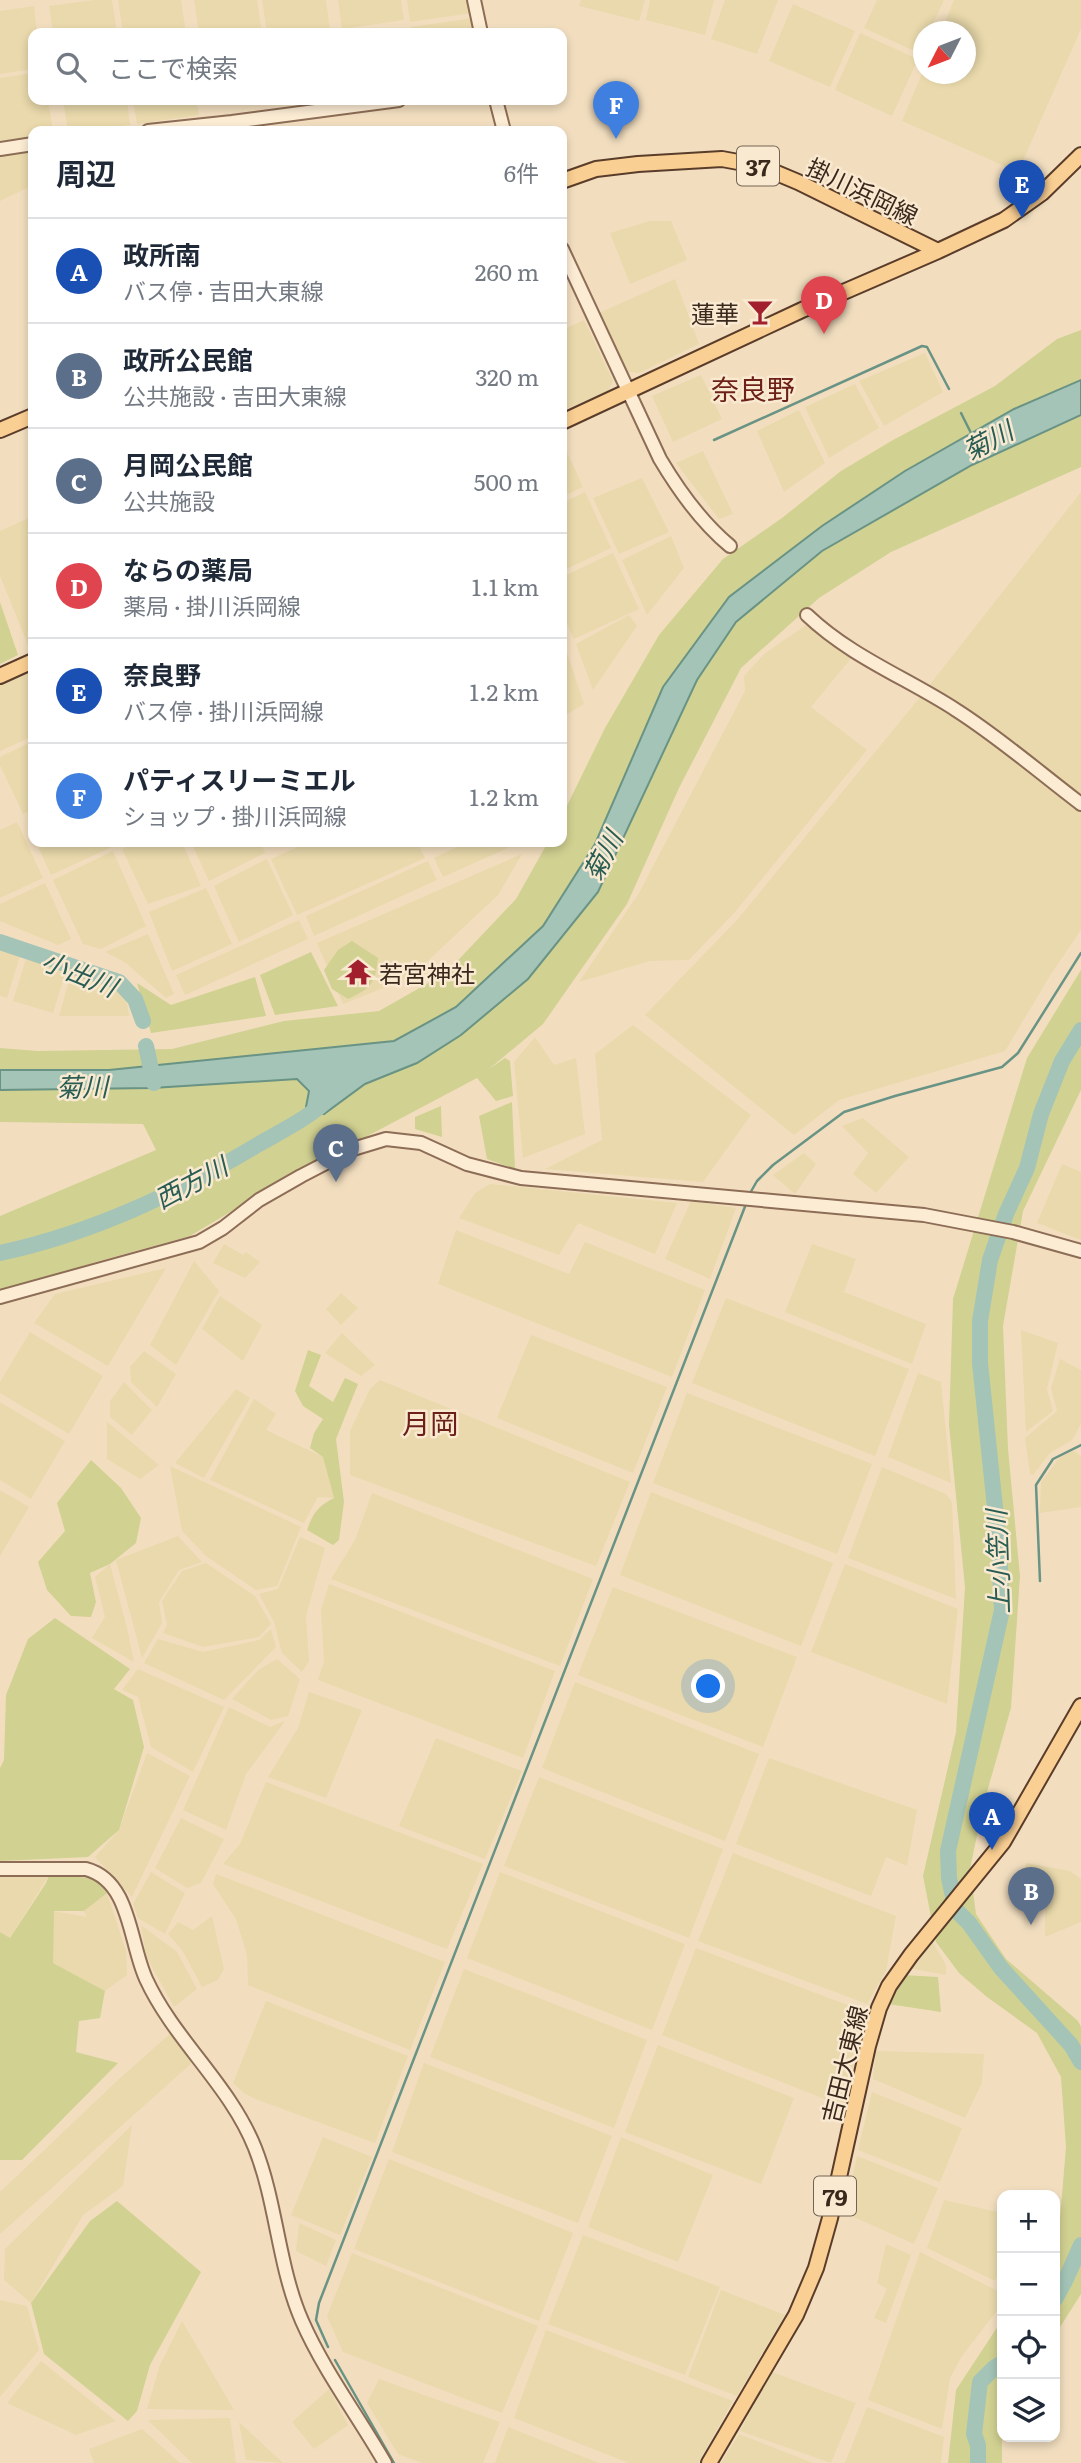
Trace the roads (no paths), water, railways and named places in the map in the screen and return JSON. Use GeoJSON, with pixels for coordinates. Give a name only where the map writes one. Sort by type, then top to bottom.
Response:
{"type":"FeatureCollection","features":[{"type":"Feature","properties":{"kind":"main road","name":"掛川浜岡線"},"geometry":{"type":"LineString","coordinates":[[567,420],[1003,220],[1042,193],[1081,155]]}},
{"type":"Feature","properties":{"kind":"main road","name":"掛川浜岡線"},"geometry":{"type":"LineString","coordinates":[[567,179],[596,169],[638,164],[722,159],[760,166],[938,251]]}},
{"type":"Feature","properties":{"kind":"main road"},"geometry":{"type":"LineString","coordinates":[[0,429],[28,418]]}},
{"type":"Feature","properties":{"kind":"main road"},"geometry":{"type":"LineString","coordinates":[[0,676],[28,663]]}},
{"type":"Feature","properties":{"kind":"main road","name":"吉田大東線"},"geometry":{"type":"LineString","coordinates":[[709,2463],[806,2294],[828,2228],[868,2046],[879,2008],[897,1972],[1008,1834],[1081,1706]]}},
{"type":"Feature","properties":{"kind":"street"},"geometry":{"type":"LineString","coordinates":[[474,0],[480,28]]}},
{"type":"Feature","properties":{"kind":"street"},"geometry":{"type":"LineString","coordinates":[[195,126],[361,105]]}},
{"type":"Feature","properties":{"kind":"street"},"geometry":{"type":"LineString","coordinates":[[497,105],[503,126]]}},
{"type":"Feature","properties":{"kind":"street"},"geometry":{"type":"LineString","coordinates":[[0,149],[28,145]]}},
{"type":"Feature","properties":{"kind":"street"},"geometry":{"type":"LineString","coordinates":[[567,260],[660,459],[678,488],[714,531],[730,545]]}},
{"type":"Feature","properties":{"kind":"street"},"geometry":{"type":"LineString","coordinates":[[807,615],[837,640],[878,667],[958,711],[1081,804]]}},
{"type":"Feature","properties":{"kind":"street"},"geometry":{"type":"LineString","coordinates":[[0,1297],[199,1242],[223,1228],[259,1200],[301,1176],[353,1149],[386,1139],[421,1143],[467,1164],[521,1178],[901,1213],[971,1223],[1081,1251]]}},
{"type":"Feature","properties":{"kind":"street"},"geometry":{"type":"LineString","coordinates":[[0,1869],[86,1869],[103,1876],[115,1886],[146,1980],[168,2017],[232,2106],[249,2135],[261,2165],[286,2274],[303,2322],[385,2463]]}},
{"type":"Feature","properties":{"kind":"water","name":"菊川"},"geometry":{"type":"Polygon","coordinates":[[[1081,380],[1081,415],[972,465],[822,551],[736,622],[697,680],[598,892],[528,979],[461,1035],[417,1063],[365,1084],[324,1114],[306,1107],[309,1091],[297,1079],[152,1088],[0,1090],[0,1070],[109,1070],[394,1041],[456,1007],[543,926],[595,844],[663,687],[729,597],[822,526],[905,471],[1014,409],[1081,380]]]}},
{"type":"Feature","properties":{"kind":"waterway"},"geometry":{"type":"LineString","coordinates":[[714,440],[922,346],[927,347],[949,389]]}},
{"type":"Feature","properties":{"kind":"waterway","name":"菊川"},"geometry":{"type":"LineString","coordinates":[[961,413],[972,435]]}},
{"type":"Feature","properties":{"kind":"waterway","name":"小出川"},"geometry":{"type":"LineString","coordinates":[[0,942],[119,982],[135,999],[143,1021]]}},
{"type":"Feature","properties":{"kind":"waterway"},"geometry":{"type":"LineString","coordinates":[[749,1195],[757,1181],[773,1165],[844,1112],[1002,1067],[1018,1053],[1081,953]]}},
{"type":"Feature","properties":{"kind":"waterway","name":"上小笠川"},"geometry":{"type":"LineString","coordinates":[[1081,1030],[1062,1061],[1041,1114],[1027,1168],[1006,1214],[990,1260],[980,1321],[980,1363],[999,1546],[1002,1610],[948,1851],[949,1878],[956,1910],[969,1923],[1001,1968],[1071,2045],[1081,2062]]}},
{"type":"Feature","properties":{"kind":"waterway","name":"小出川"},"geometry":{"type":"LineString","coordinates":[[146,1046],[154,1083]]}},
{"type":"Feature","properties":{"kind":"waterway","name":"西方川"},"geometry":{"type":"LineString","coordinates":[[0,1253],[101,1223],[166,1195],[296,1123],[330,1097]]}},
{"type":"Feature","properties":{"kind":"waterway"},"geometry":{"type":"LineString","coordinates":[[328,2347],[316,2320],[319,2303],[746,1204]]}},
{"type":"Feature","properties":{"kind":"waterway"},"geometry":{"type":"LineString","coordinates":[[1040,1581],[1036,1485],[1053,1459],[1081,1445]]}},
{"type":"Feature","properties":{"kind":"waterway","name":"上小笠川"},"geometry":{"type":"LineString","coordinates":[[1060,2290],[1081,2245]]}},
{"type":"Feature","properties":{"kind":"waterway"},"geometry":{"type":"LineString","coordinates":[[335,2360],[394,2463]]}},
{"type":"Feature","properties":{"kind":"waterway","name":"上小笠川"},"geometry":{"type":"LineString","coordinates":[[978,2463],[978,2445],[974,2434],[980,2382],[997,2366]]}},
{"type":"Feature","properties":{"kind":"place","name":"パティスリーミエル"},"geometry":{"type":"Point","coordinates":[616,139]}},
{"type":"Feature","properties":{"kind":"place","name":"奈良野"},"geometry":{"type":"Point","coordinates":[1022,218]}},
{"type":"Feature","properties":{"kind":"place","name":"蓮華"},"geometry":{"type":"Point","coordinates":[760,312]}},
{"type":"Feature","properties":{"kind":"place","name":"ならの薬局"},"geometry":{"type":"Point","coordinates":[824,334]}},
{"type":"Feature","properties":{"kind":"place","name":"若宮神社"},"geometry":{"type":"Point","coordinates":[358,972]}},
{"type":"Feature","properties":{"kind":"place","name":"月岡公民館"},"geometry":{"type":"Point","coordinates":[336,1182]}},
{"type":"Feature","properties":{"kind":"place","name":"政所南"},"geometry":{"type":"Point","coordinates":[992,1850]}},
{"type":"Feature","properties":{"kind":"place","name":"政所公民館"},"geometry":{"type":"Point","coordinates":[1031,1925]}},
{"type":"Feature","properties":{"kind":"district","name":"奈良野"},"geometry":{"type":"Point","coordinates":[753,388]}},
{"type":"Feature","properties":{"kind":"district","name":"月岡"},"geometry":{"type":"Point","coordinates":[430,1422]}}]}
